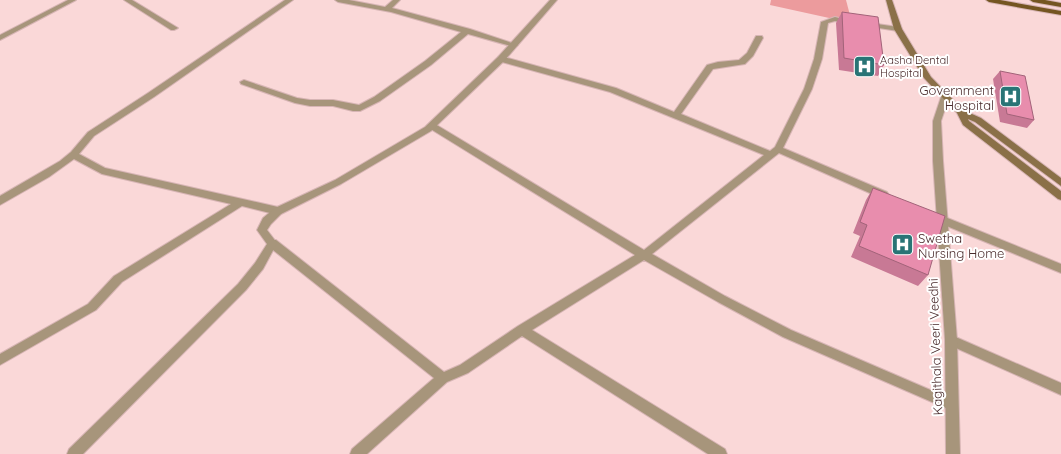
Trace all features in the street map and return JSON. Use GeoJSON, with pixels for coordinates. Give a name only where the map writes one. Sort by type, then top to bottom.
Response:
{"type":"FeatureCollection","features":[{"type":"Feature","properties":{"kind":"main road"},"geometry":{"type":"LineString","coordinates":[[889,0],[898,29],[930,80],[960,112],[966,123],[987,141],[1061,196]]}},
{"type":"Feature","properties":{"kind":"main road"},"geometry":{"type":"LineString","coordinates":[[988,0],[1061,13]]}},
{"type":"Feature","properties":{"kind":"main road"},"geometry":{"type":"LineString","coordinates":[[1033,0],[1061,5]]}},
{"type":"Feature","properties":{"kind":"main road"},"geometry":{"type":"LineString","coordinates":[[960,112],[978,120],[1061,183]]}},
{"type":"Feature","properties":{"kind":"street"},"geometry":{"type":"LineString","coordinates":[[0,38],[73,0]]}},
{"type":"Feature","properties":{"kind":"street"},"geometry":{"type":"LineString","coordinates":[[127,0],[174,28]]}},
{"type":"Feature","properties":{"kind":"street"},"geometry":{"type":"LineString","coordinates":[[0,201],[73,155],[85,139],[91,134],[290,0]]}},
{"type":"Feature","properties":{"kind":"street"},"geometry":{"type":"LineString","coordinates":[[338,0],[387,9],[514,45]]}},
{"type":"Feature","properties":{"kind":"street"},"geometry":{"type":"LineString","coordinates":[[387,9],[396,0]]}},
{"type":"Feature","properties":{"kind":"street"},"geometry":{"type":"LineString","coordinates":[[444,378],[272,243],[262,230],[267,221],[278,211],[338,182],[432,126],[501,59],[554,0]]}},
{"type":"Feature","properties":{"kind":"street"},"geometry":{"type":"LineString","coordinates":[[357,454],[444,378],[464,369],[522,330],[644,255],[775,152],[808,89],[818,59],[825,22],[835,19],[898,29]]}},
{"type":"Feature","properties":{"kind":"street"},"geometry":{"type":"LineString","coordinates":[[244,82],[296,100],[310,103],[333,103],[353,108],[360,108],[377,99],[428,63],[467,31]]}},
{"type":"Feature","properties":{"kind":"street"},"geometry":{"type":"LineString","coordinates":[[676,115],[710,67],[714,65],[743,62],[759,38]]}},
{"type":"Feature","properties":{"kind":"street"},"geometry":{"type":"LineString","coordinates":[[501,59],[613,90],[893,198]]}},
{"type":"Feature","properties":{"kind":"street","name":"Kagithala Veeri Veedhi"},"geometry":{"type":"LineString","coordinates":[[945,97],[937,121],[942,220],[951,340],[953,454]]}},
{"type":"Feature","properties":{"kind":"street"},"geometry":{"type":"LineString","coordinates":[[432,126],[644,255],[765,323],[816,347],[952,405]]}},
{"type":"Feature","properties":{"kind":"street"},"geometry":{"type":"LineString","coordinates":[[73,155],[102,171],[278,211]]}},
{"type":"Feature","properties":{"kind":"street"},"geometry":{"type":"LineString","coordinates":[[0,360],[92,307],[100,301],[112,284],[118,279],[240,203]]}},
{"type":"Feature","properties":{"kind":"street"},"geometry":{"type":"LineString","coordinates":[[928,214],[1061,269]]}},
{"type":"Feature","properties":{"kind":"street"},"geometry":{"type":"LineString","coordinates":[[74,454],[162,369],[250,279],[266,258],[272,243]]}},
{"type":"Feature","properties":{"kind":"street"},"geometry":{"type":"LineString","coordinates":[[522,330],[720,454]]}},
{"type":"Feature","properties":{"kind":"street"},"geometry":{"type":"LineString","coordinates":[[951,340],[1061,389]]}},
{"type":"Feature","properties":{"kind":"shaded area"},"geometry":{"type":"Polygon","coordinates":[[[771,0],[846,0],[852,23],[770,5],[771,0]]]}},
{"type":"Feature","properties":{"kind":"building"},"geometry":{"type":"Polygon","coordinates":[[[842,12],[878,17],[884,65],[844,58],[842,12]]]}},
{"type":"Feature","properties":{"kind":"building"},"geometry":{"type":"Polygon","coordinates":[[[1000,71],[1025,76],[1034,120],[1007,114],[1000,71]]]}},
{"type":"Feature","properties":{"kind":"building"},"geometry":{"type":"Polygon","coordinates":[[[873,188],[945,216],[928,275],[859,246],[867,225],[860,222],[873,188]]]}},
{"type":"Feature","properties":{"kind":"place","name":"Aasha Dental Hospital"},"geometry":{"type":"Point","coordinates":[865,66]}},
{"type":"Feature","properties":{"kind":"place","name":"Government Hospital"},"geometry":{"type":"Point","coordinates":[1010,97]}},
{"type":"Feature","properties":{"kind":"place","name":"Swetha Nursing Home"},"geometry":{"type":"Point","coordinates":[902,245]}}]}
